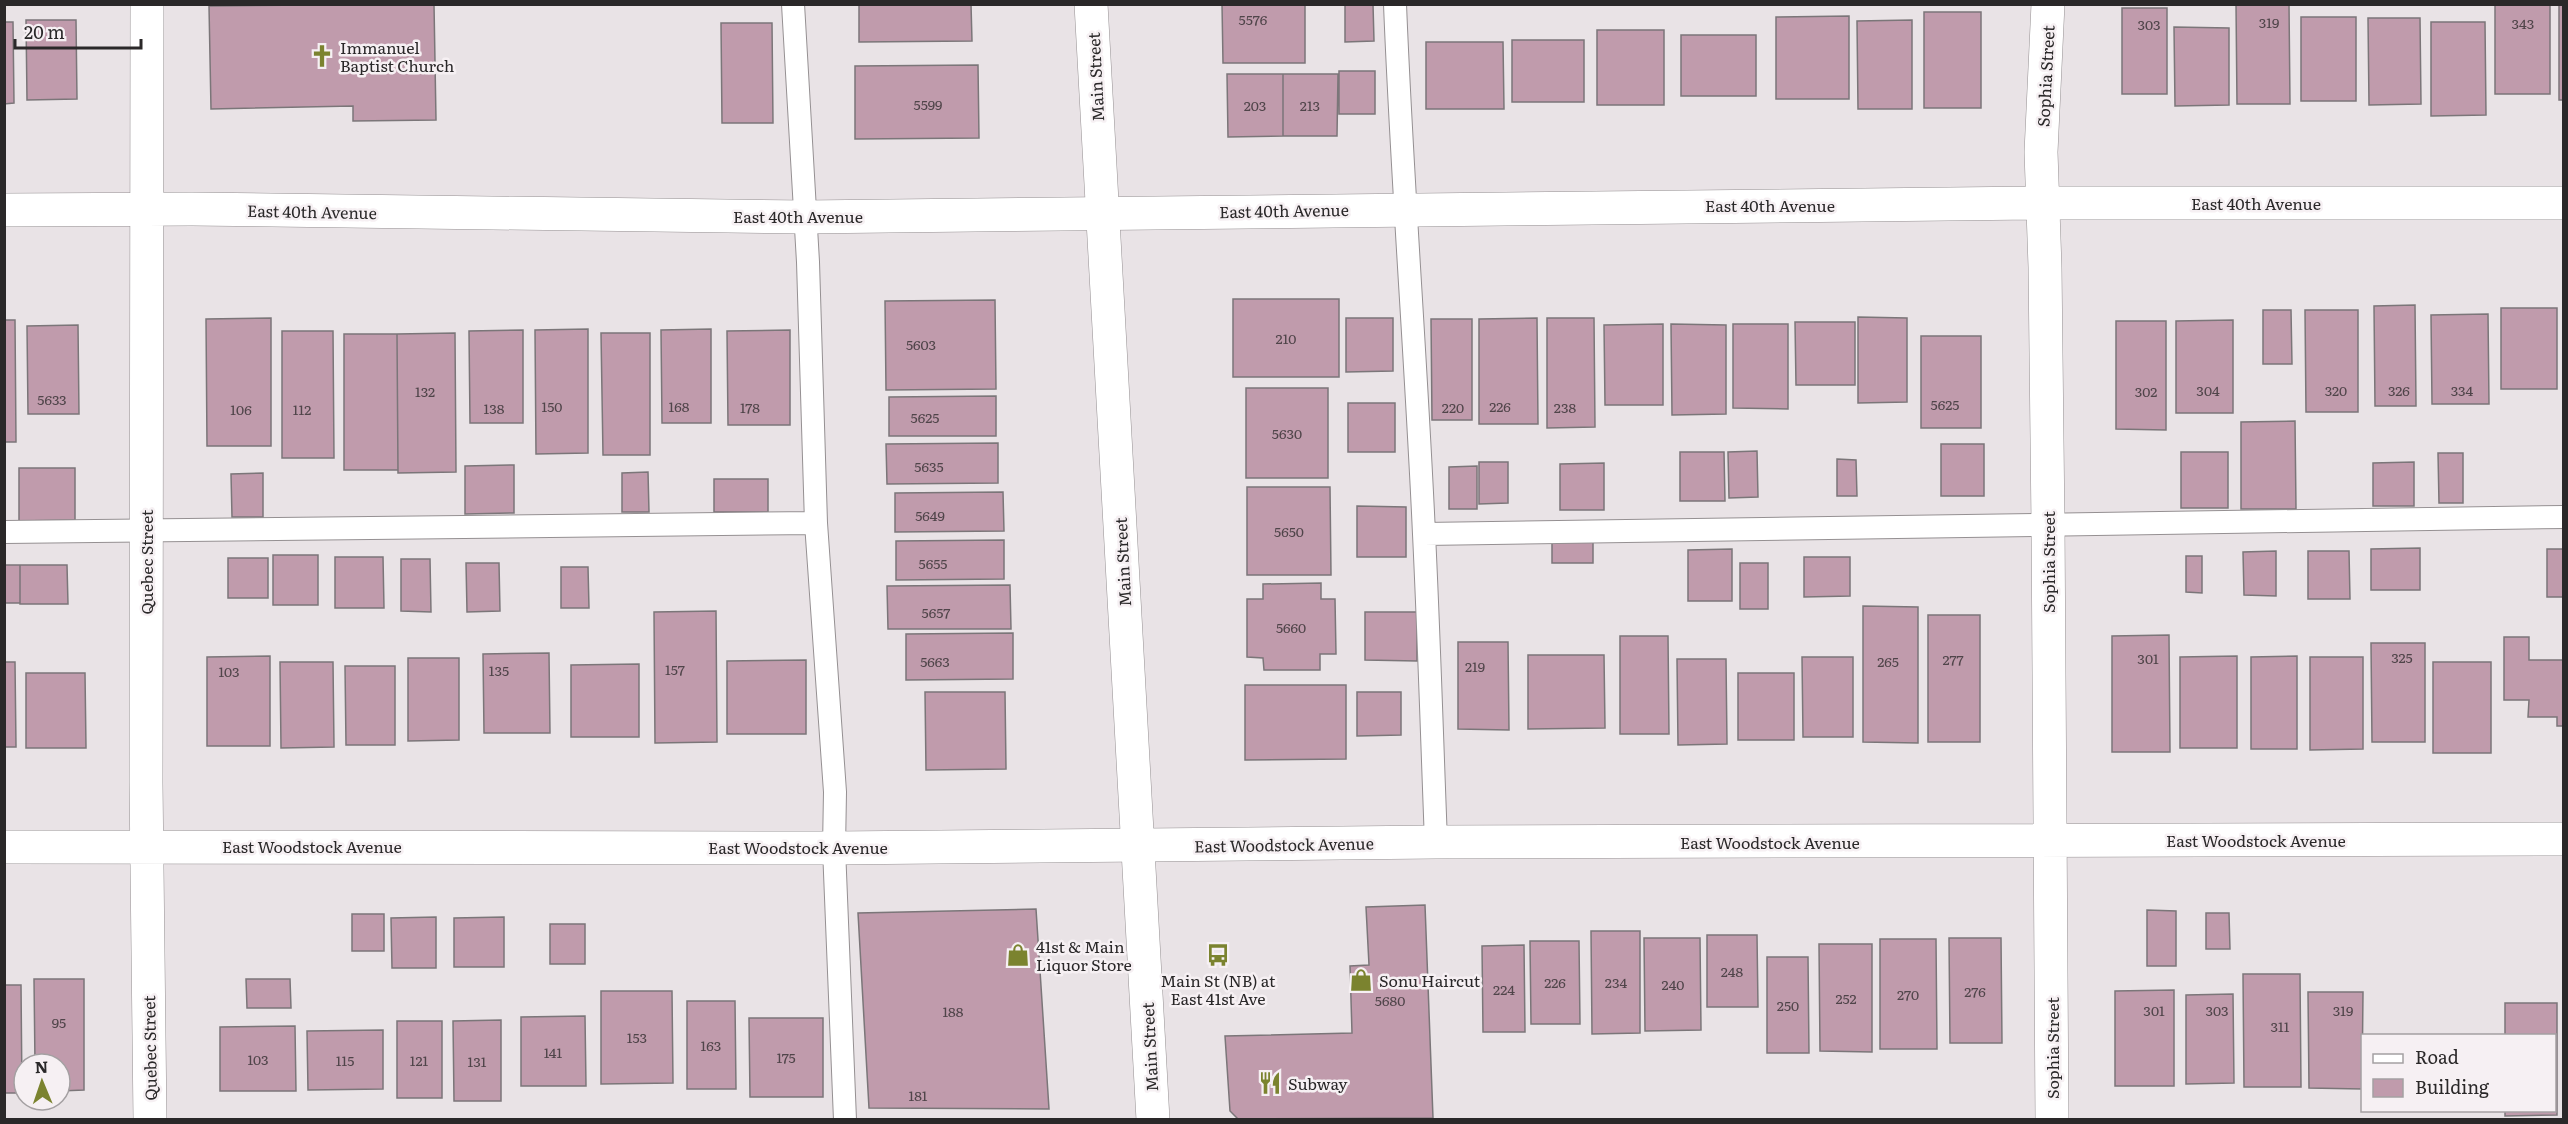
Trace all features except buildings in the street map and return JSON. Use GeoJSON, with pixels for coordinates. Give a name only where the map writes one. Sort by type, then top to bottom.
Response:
{"type":"FeatureCollection","features":[{"type":"Feature","properties":{"kind":"street","name":"Quebec Street"},"geometry":{"type":"LineString","coordinates":[[147,4],[146,846],[150,1119]]}},
{"type":"Feature","properties":{"kind":"street","name":"Main Street"},"geometry":{"type":"LineString","coordinates":[[1091,4],[1153,1119]]}},
{"type":"Feature","properties":{"kind":"street","name":"Sophia Street"},"geometry":{"type":"LineString","coordinates":[[2048,4],[2042,153],[2048,524],[2052,1119]]}},
{"type":"Feature","properties":{"kind":"street","name":"East 40th Avenue"},"geometry":{"type":"LineString","coordinates":[[4,210],[805,217],[1404,208],[2043,203],[2564,203]]}},
{"type":"Feature","properties":{"kind":"street","name":"East Woodstock Avenue"},"geometry":{"type":"LineString","coordinates":[[4,847],[834,848],[1436,842],[2564,839]]}},
{"type":"Feature","properties":{"kind":"lane"},"geometry":{"type":"LineString","coordinates":[[793,4],[805,217],[816,523],[836,792],[834,848],[845,1119]]}},
{"type":"Feature","properties":{"kind":"lane"},"geometry":{"type":"LineString","coordinates":[[1395,4],[1404,208],[1424,534],[1436,842]]}},
{"type":"Feature","properties":{"kind":"lane"},"geometry":{"type":"LineString","coordinates":[[1424,534],[2564,517]]}},
{"type":"Feature","properties":{"kind":"lane"},"geometry":{"type":"LineString","coordinates":[[4,532],[816,523]]}},
{"type":"Feature","properties":{"kind":"place","name":"Immanuel Baptist Church"},"geometry":{"type":"Point","coordinates":[322,56]}},
{"type":"Feature","properties":{"kind":"place","name":"41st & Main Liquor Store"},"geometry":{"type":"Point","coordinates":[1018,955]}},
{"type":"Feature","properties":{"kind":"place","name":"Main St (NB) at East 41st Ave"},"geometry":{"type":"Point","coordinates":[1218,955]}},
{"type":"Feature","properties":{"kind":"place","name":"Sonu Haircut"},"geometry":{"type":"Point","coordinates":[1361,980]}},
{"type":"Feature","properties":{"kind":"place","name":"Subway"},"geometry":{"type":"Point","coordinates":[1270,1083]}}]}
